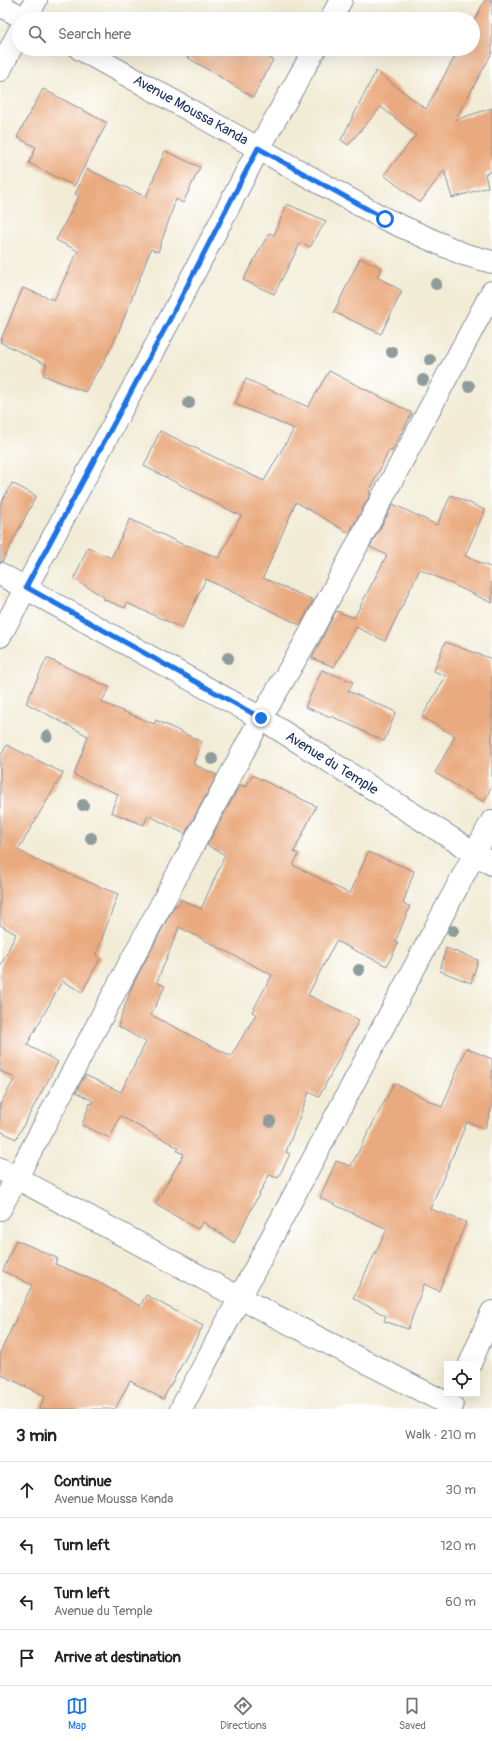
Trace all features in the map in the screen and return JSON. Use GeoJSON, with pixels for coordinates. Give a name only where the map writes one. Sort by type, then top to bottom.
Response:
{"type":"FeatureCollection","features":[{"type":"Feature","properties":{"kind":"street"},"geometry":{"type":"LineString","coordinates":[[29,12],[36,0]]}},
{"type":"Feature","properties":{"kind":"street"},"geometry":{"type":"LineString","coordinates":[[335,12],[341,0]]}},
{"type":"Feature","properties":{"kind":"street"},"geometry":{"type":"LineString","coordinates":[[0,5],[12,12]]}},
{"type":"Feature","properties":{"kind":"street"},"geometry":{"type":"LineString","coordinates":[[0,70],[12,46]]}},
{"type":"Feature","properties":{"kind":"street","name":"Avenue Moussa Kanda"},"geometry":{"type":"LineString","coordinates":[[93,56],[385,219],[463,254],[492,262]]}},
{"type":"Feature","properties":{"kind":"street"},"geometry":{"type":"LineString","coordinates":[[0,636],[169,321],[258,148],[311,56]]}},
{"type":"Feature","properties":{"kind":"street"},"geometry":{"type":"LineString","coordinates":[[0,1209],[9,1173],[261,718],[305,643],[492,292]]}},
{"type":"Feature","properties":{"kind":"street","name":"Avenue du Temple"},"geometry":{"type":"LineString","coordinates":[[0,574],[261,718],[484,858]]}},
{"type":"Feature","properties":{"kind":"street"},"geometry":{"type":"LineString","coordinates":[[181,1409],[240,1298],[484,858],[492,821]]}},
{"type":"Feature","properties":{"kind":"street"},"geometry":{"type":"LineString","coordinates":[[9,1173],[240,1298],[454,1403]]}},
{"type":"Feature","properties":{"kind":"street"},"geometry":{"type":"LineString","coordinates":[[471,1361],[492,1312]]}},
{"type":"Feature","properties":{"kind":"building"},"geometry":{"type":"Polygon","coordinates":[[[485,0],[492,0],[492,53],[455,120],[492,108],[492,171],[485,174],[488,187],[452,198],[444,170],[420,203],[384,175],[416,135],[381,107],[348,145],[341,140],[376,71],[426,109],[455,56],[480,56],[480,12],[479,12],[485,0]]]}},
{"type":"Feature","properties":{"kind":"building"},"geometry":{"type":"Polygon","coordinates":[[[186,56],[266,56],[273,60],[253,97],[186,56]]]}},
{"type":"Feature","properties":{"kind":"building"},"geometry":{"type":"Polygon","coordinates":[[[43,89],[107,123],[74,186],[29,163],[36,147],[17,137],[43,89]]]}},
{"type":"Feature","properties":{"kind":"building"},"geometry":{"type":"Polygon","coordinates":[[[165,151],[200,167],[183,203],[176,199],[158,252],[151,249],[118,333],[99,371],[98,370],[85,392],[43,375],[47,365],[0,342],[23,288],[54,300],[78,251],[56,240],[79,196],[75,194],[87,169],[146,197],[165,151]]]}},
{"type":"Feature","properties":{"kind":"building"},"geometry":{"type":"Polygon","coordinates":[[[287,204],[326,221],[310,247],[301,242],[274,294],[243,280],[269,233],[274,235],[287,204]]]}},
{"type":"Feature","properties":{"kind":"building"},"geometry":{"type":"Polygon","coordinates":[[[360,258],[382,268],[377,277],[402,291],[381,334],[334,312],[360,258]]]}},
{"type":"Feature","properties":{"kind":"building"},"geometry":{"type":"Polygon","coordinates":[[[329,371],[412,413],[392,451],[389,450],[369,492],[371,493],[349,533],[296,502],[263,578],[313,600],[300,625],[206,579],[182,628],[127,603],[125,608],[103,599],[104,597],[74,579],[88,547],[111,558],[130,519],[186,546],[187,545],[219,558],[241,516],[144,466],[160,431],[264,481],[294,429],[235,404],[246,379],[308,407],[329,371]]]}},
{"type":"Feature","properties":{"kind":"building"},"geometry":{"type":"Polygon","coordinates":[[[12,483],[36,496],[2,562],[0,562],[0,505],[12,483]]]}},
{"type":"Feature","properties":{"kind":"building"},"geometry":{"type":"Polygon","coordinates":[[[451,495],[485,510],[465,556],[492,568],[492,603],[420,569],[385,641],[356,627],[334,667],[312,658],[336,611],[354,618],[387,555],[370,547],[393,504],[437,525],[451,495]]]}},
{"type":"Feature","properties":{"kind":"building"},"geometry":{"type":"Polygon","coordinates":[[[445,642],[492,659],[492,785],[484,802],[435,773],[455,736],[422,717],[446,676],[434,671],[445,642]]]}},
{"type":"Feature","properties":{"kind":"building"},"geometry":{"type":"Polygon","coordinates":[[[47,658],[110,688],[101,702],[154,724],[156,720],[202,742],[193,764],[217,775],[185,834],[148,815],[144,825],[111,812],[118,794],[74,775],[88,736],[26,703],[47,658]]]}},
{"type":"Feature","properties":{"kind":"building"},"geometry":{"type":"Polygon","coordinates":[[[322,670],[353,682],[348,691],[396,712],[384,741],[331,716],[305,707],[322,670]]]}},
{"type":"Feature","properties":{"kind":"building"},"geometry":{"type":"Polygon","coordinates":[[[7,745],[63,773],[18,850],[42,863],[118,894],[96,955],[101,957],[82,992],[62,981],[27,1045],[58,1062],[16,1139],[0,1131],[0,1105],[15,1078],[0,1071],[0,967],[16,934],[0,925],[0,757],[7,745]]]}},
{"type":"Feature","properties":{"kind":"building"},"geometry":{"type":"Polygon","coordinates":[[[252,775],[316,806],[294,852],[299,854],[293,865],[350,894],[368,852],[414,871],[403,904],[410,906],[395,942],[398,943],[387,966],[336,941],[308,995],[359,1020],[319,1097],[309,1092],[286,1152],[290,1154],[278,1178],[269,1175],[234,1243],[203,1222],[198,1229],[155,1204],[184,1154],[177,1151],[179,1148],[120,1116],[110,1138],[82,1125],[90,1103],[92,1104],[93,1101],[76,1092],[85,1075],[121,1092],[146,1042],[118,1026],[132,986],[175,905],[178,905],[180,899],[201,909],[225,855],[207,845],[240,785],[246,787],[252,775]],[[179,927],[157,982],[165,986],[151,1015],[231,1056],[256,1014],[252,1012],[272,975],[179,927]]]}},
{"type":"Feature","properties":{"kind":"building"},"geometry":{"type":"Polygon","coordinates":[[[446,948],[478,960],[471,983],[440,971],[446,948]]]}},
{"type":"Feature","properties":{"kind":"building"},"geometry":{"type":"Polygon","coordinates":[[[466,1048],[492,1059],[492,1107],[485,1128],[467,1122],[430,1209],[466,1222],[439,1291],[424,1284],[408,1329],[384,1321],[386,1316],[353,1298],[387,1229],[320,1198],[336,1161],[351,1166],[394,1083],[442,1107],[466,1048]]]}},
{"type":"Feature","properties":{"kind":"building"},"geometry":{"type":"Polygon","coordinates":[[[16,1240],[57,1258],[55,1264],[100,1283],[140,1306],[146,1295],[203,1326],[163,1399],[130,1381],[115,1409],[39,1409],[45,1396],[0,1374],[0,1353],[32,1285],[3,1271],[16,1240]]]}},
{"type":"Feature","properties":{"kind":"route"},"geometry":{"type":"LineString","coordinates":[[261,718],[26,587],[169,321],[258,148],[385,219]]}}]}
